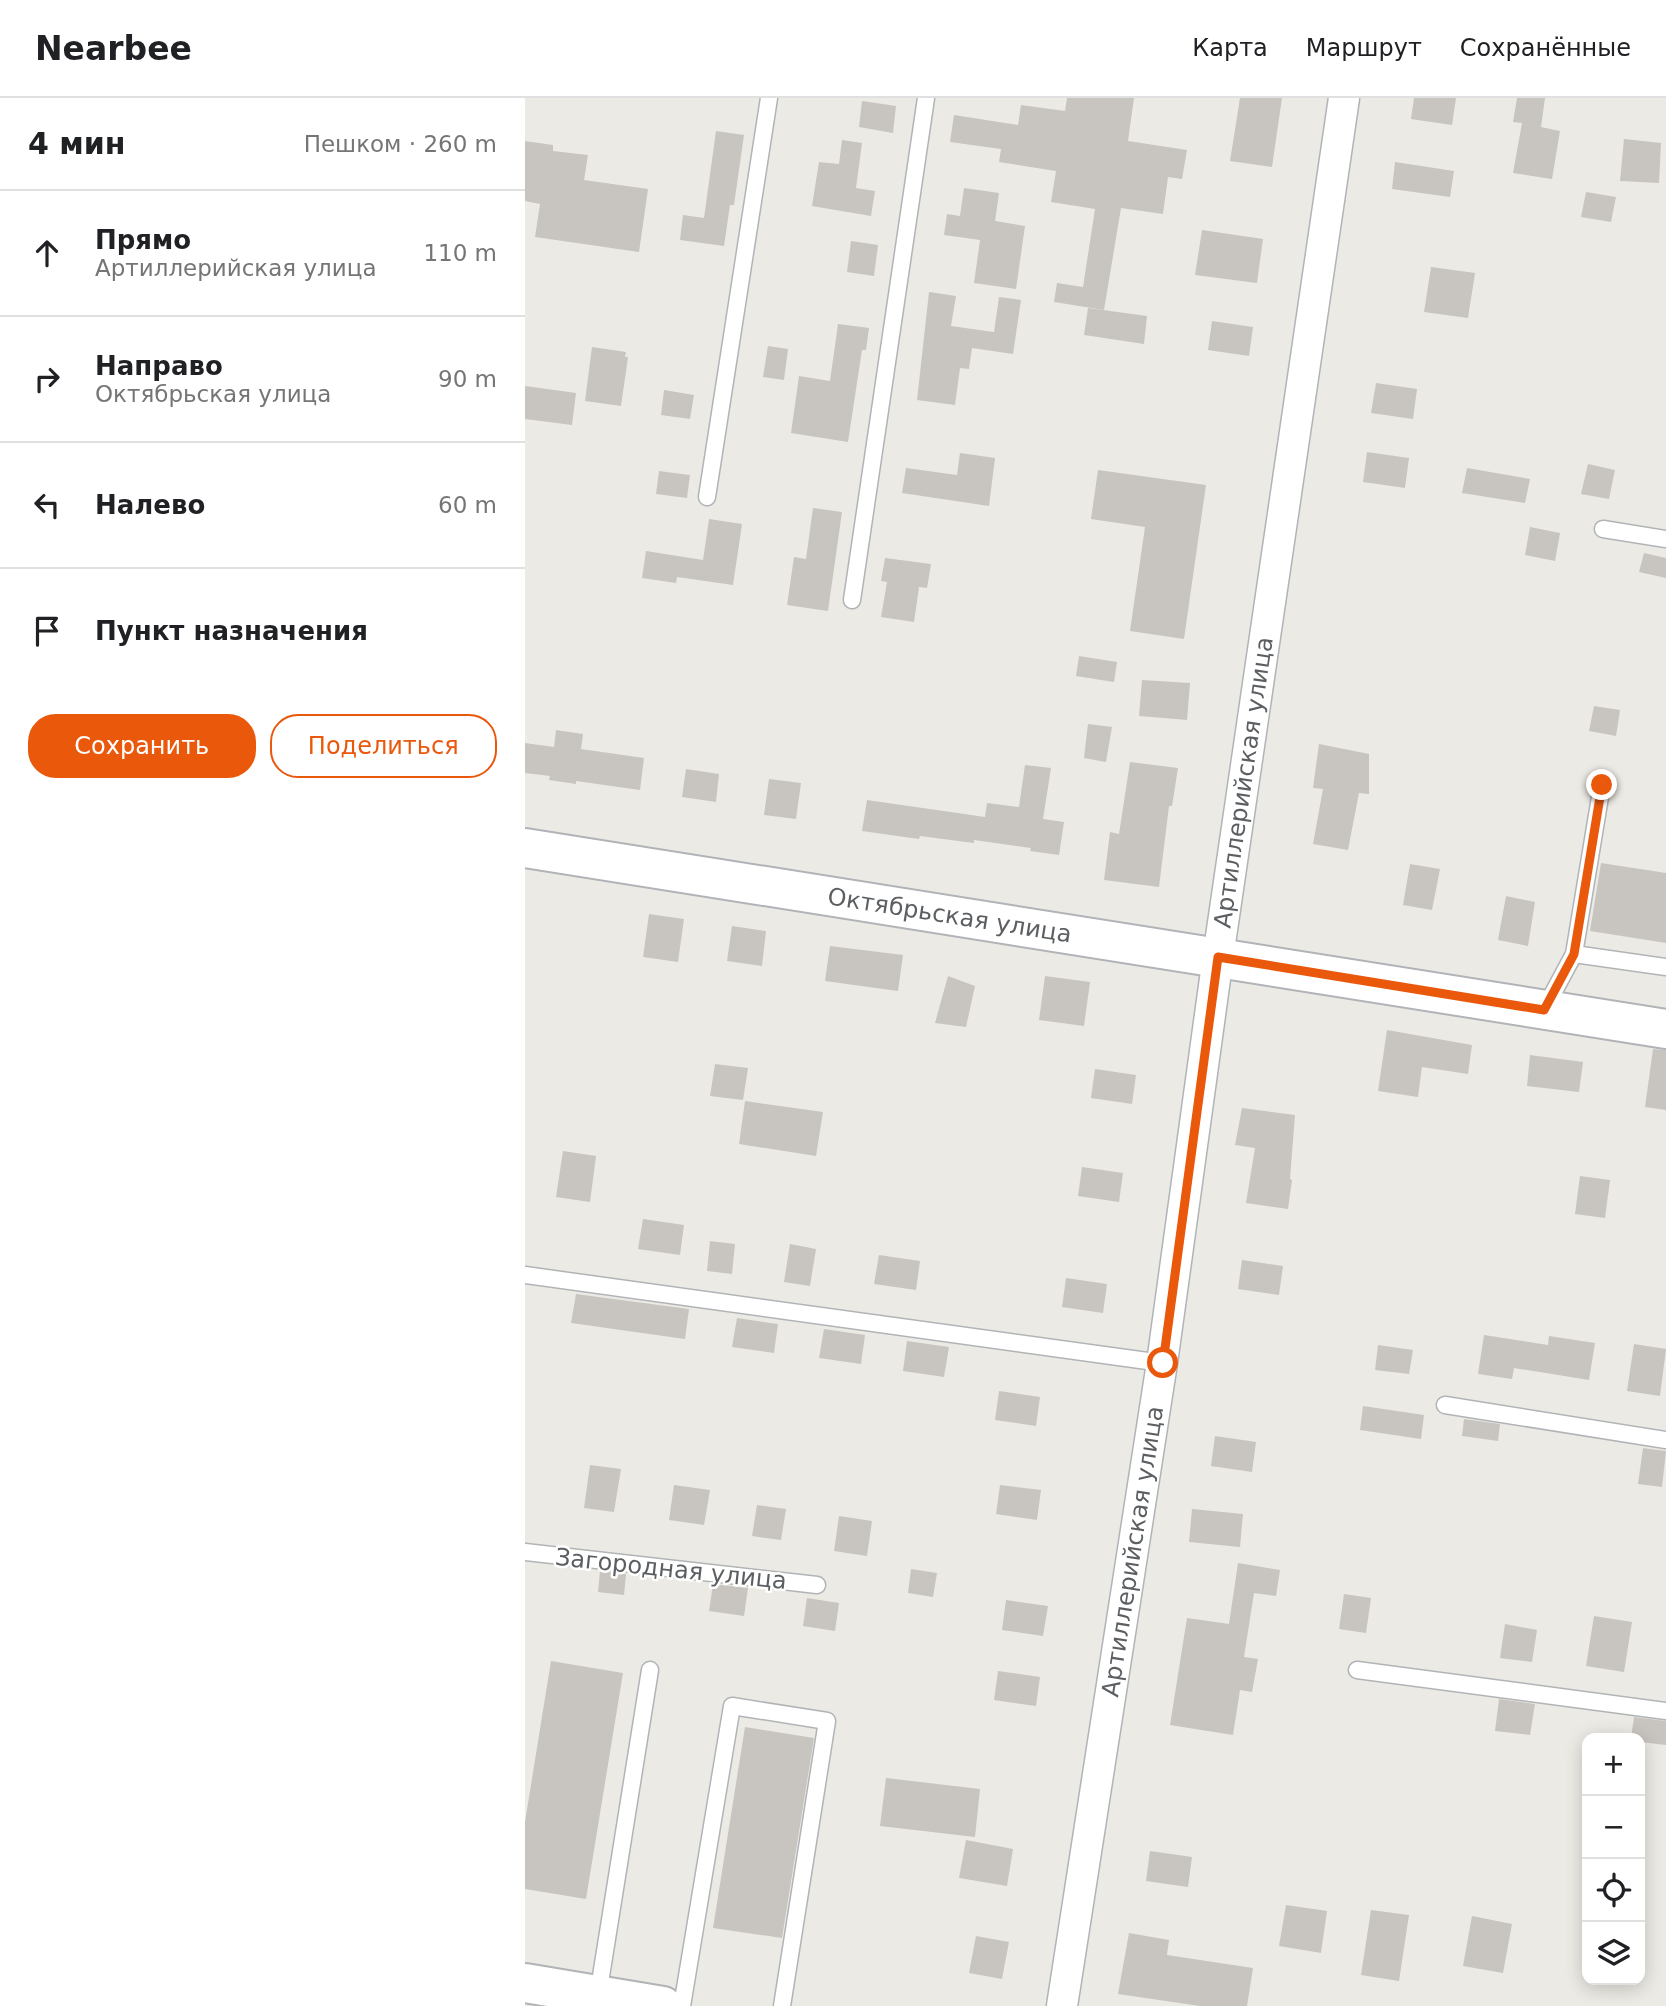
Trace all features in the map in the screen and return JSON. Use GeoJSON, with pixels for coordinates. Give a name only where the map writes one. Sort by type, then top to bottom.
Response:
{"type":"FeatureCollection","features":[{"type":"Feature","properties":{"kind":"main road","name":"Октябрьская улица"},"geometry":{"type":"LineString","coordinates":[[525,848],[1666,1029]]}},
{"type":"Feature","properties":{"kind":"main road"},"geometry":{"type":"LineString","coordinates":[[525,1983],[663,2006]]}},
{"type":"Feature","properties":{"kind":"street","name":"Артиллерийская улица"},"geometry":{"type":"LineString","coordinates":[[1062,2006],[1163,1363],[1218,957],[1344,98]]}},
{"type":"Feature","properties":{"kind":"lane"},"geometry":{"type":"LineString","coordinates":[[707,497],[769,98]]}},
{"type":"Feature","properties":{"kind":"lane"},"geometry":{"type":"LineString","coordinates":[[852,600],[926,98]]}},
{"type":"Feature","properties":{"kind":"lane"},"geometry":{"type":"LineString","coordinates":[[1603,528],[1666,539]]}},
{"type":"Feature","properties":{"kind":"lane"},"geometry":{"type":"LineString","coordinates":[[1544,1010],[1574,954],[1602,785]]}},
{"type":"Feature","properties":{"kind":"lane"},"geometry":{"type":"LineString","coordinates":[[1574,954],[1666,967]]}},
{"type":"Feature","properties":{"kind":"lane"},"geometry":{"type":"LineString","coordinates":[[525,1275],[1163,1363]]}},
{"type":"Feature","properties":{"kind":"lane"},"geometry":{"type":"LineString","coordinates":[[1445,1405],[1666,1440]]}},
{"type":"Feature","properties":{"kind":"lane","name":"Загородная улица"},"geometry":{"type":"LineString","coordinates":[[525,1552],[817,1585]]}},
{"type":"Feature","properties":{"kind":"lane"},"geometry":{"type":"LineString","coordinates":[[598,1995],[650,1670]]}},
{"type":"Feature","properties":{"kind":"lane"},"geometry":{"type":"LineString","coordinates":[[1357,1670],[1666,1711]]}},
{"type":"Feature","properties":{"kind":"lane"},"geometry":{"type":"LineString","coordinates":[[682,2006],[732,1706],[827,1721],[782,2006]]}},
{"type":"Feature","properties":{"kind":"building"},"geometry":{"type":"Polygon","coordinates":[[[1067,98],[1134,98],[1128,141],[1187,150],[1182,179],[1168,177],[1163,214],[1121,208],[1104,310],[1054,302],[1057,283],[1083,287],[1095,209],[1051,202],[1056,171],[999,162],[1001,149],[950,142],[954,115],[1018,125],[1021,105],[1065,111],[1067,98]]]}},
{"type":"Feature","properties":{"kind":"building"},"geometry":{"type":"Polygon","coordinates":[[[1240,98],[1282,98],[1272,167],[1230,161],[1240,98]]]}},
{"type":"Feature","properties":{"kind":"building"},"geometry":{"type":"Polygon","coordinates":[[[1414,98],[1456,98],[1452,125],[1411,119],[1414,98]]]}},
{"type":"Feature","properties":{"kind":"building"},"geometry":{"type":"Polygon","coordinates":[[[1517,98],[1545,98],[1541,127],[1560,131],[1552,179],[1513,173],[1522,123],[1513,122],[1517,98]]]}},
{"type":"Feature","properties":{"kind":"building"},"geometry":{"type":"Polygon","coordinates":[[[862,101],[896,106],[893,133],[859,127],[862,101]]]}},
{"type":"Feature","properties":{"kind":"building"},"geometry":{"type":"Polygon","coordinates":[[[716,131],[744,135],[734,205],[730,205],[724,246],[680,240],[683,215],[704,218],[716,131]]]}},
{"type":"Feature","properties":{"kind":"building"},"geometry":{"type":"Polygon","coordinates":[[[1624,139],[1661,143],[1659,183],[1620,181],[1624,139]]]}},
{"type":"Feature","properties":{"kind":"building"},"geometry":{"type":"Polygon","coordinates":[[[842,140],[862,143],[856,188],[875,191],[871,216],[812,206],[819,162],[839,164],[842,140]]]}},
{"type":"Feature","properties":{"kind":"building"},"geometry":{"type":"Polygon","coordinates":[[[525,141],[553,145],[553,151],[588,155],[584,180],[648,189],[639,252],[535,237],[540,204],[525,201],[525,141]]]}},
{"type":"Feature","properties":{"kind":"building"},"geometry":{"type":"Polygon","coordinates":[[[1395,162],[1454,171],[1450,197],[1392,189],[1395,162]]]}},
{"type":"Feature","properties":{"kind":"building"},"geometry":{"type":"Polygon","coordinates":[[[964,188],[999,193],[995,221],[1025,226],[1016,289],[974,283],[980,240],[944,235],[947,214],[960,216],[964,188]]]}},
{"type":"Feature","properties":{"kind":"building"},"geometry":{"type":"Polygon","coordinates":[[[1586,192],[1616,197],[1611,222],[1581,217],[1586,192]]]}},
{"type":"Feature","properties":{"kind":"building"},"geometry":{"type":"Polygon","coordinates":[[[1202,230],[1263,239],[1257,283],[1195,275],[1202,230]]]}},
{"type":"Feature","properties":{"kind":"building"},"geometry":{"type":"Polygon","coordinates":[[[851,241],[878,245],[874,276],[847,272],[851,241]]]}},
{"type":"Feature","properties":{"kind":"building"},"geometry":{"type":"Polygon","coordinates":[[[1431,267],[1475,273],[1468,318],[1424,312],[1431,267]]]}},
{"type":"Feature","properties":{"kind":"building"},"geometry":{"type":"Polygon","coordinates":[[[929,292],[956,296],[951,326],[994,332],[999,297],[1021,300],[1013,354],[972,348],[969,369],[960,368],[955,405],[917,400],[929,292]]]}},
{"type":"Feature","properties":{"kind":"building"},"geometry":{"type":"Polygon","coordinates":[[[1088,308],[1147,316],[1144,344],[1084,335],[1088,308]]]}},
{"type":"Feature","properties":{"kind":"building"},"geometry":{"type":"Polygon","coordinates":[[[1212,321],[1253,327],[1249,356],[1208,350],[1212,321]]]}},
{"type":"Feature","properties":{"kind":"building"},"geometry":{"type":"Polygon","coordinates":[[[838,324],[869,328],[866,350],[862,350],[848,442],[791,433],[799,376],[830,381],[838,324]]]}},
{"type":"Feature","properties":{"kind":"building"},"geometry":{"type":"Polygon","coordinates":[[[768,346],[788,349],[784,380],[763,377],[768,346]]]}},
{"type":"Feature","properties":{"kind":"building"},"geometry":{"type":"Polygon","coordinates":[[[592,347],[626,352],[625,357],[628,357],[621,406],[585,401],[592,347]]]}},
{"type":"Feature","properties":{"kind":"building"},"geometry":{"type":"Polygon","coordinates":[[[1376,383],[1417,389],[1413,419],[1371,413],[1376,383]]]}},
{"type":"Feature","properties":{"kind":"building"},"geometry":{"type":"Polygon","coordinates":[[[525,386],[576,393],[572,425],[525,419],[525,386]]]}},
{"type":"Feature","properties":{"kind":"building"},"geometry":{"type":"Polygon","coordinates":[[[664,390],[694,395],[690,419],[661,415],[664,390]]]}},
{"type":"Feature","properties":{"kind":"building"},"geometry":{"type":"Polygon","coordinates":[[[1367,452],[1409,458],[1405,488],[1363,482],[1367,452]]]}},
{"type":"Feature","properties":{"kind":"building"},"geometry":{"type":"Polygon","coordinates":[[[960,453],[995,458],[989,506],[902,493],[906,468],[957,475],[960,453]]]}},
{"type":"Feature","properties":{"kind":"building"},"geometry":{"type":"Polygon","coordinates":[[[1588,464],[1615,470],[1609,499],[1581,494],[1588,464]]]}},
{"type":"Feature","properties":{"kind":"building"},"geometry":{"type":"Polygon","coordinates":[[[1467,468],[1530,479],[1525,503],[1462,493],[1467,468]]]}},
{"type":"Feature","properties":{"kind":"building"},"geometry":{"type":"Polygon","coordinates":[[[1098,470],[1206,485],[1184,639],[1130,631],[1145,527],[1091,519],[1098,470]]]}},
{"type":"Feature","properties":{"kind":"building"},"geometry":{"type":"Polygon","coordinates":[[[659,471],[690,475],[687,498],[656,494],[659,471]]]}},
{"type":"Feature","properties":{"kind":"building"},"geometry":{"type":"Polygon","coordinates":[[[813,508],[842,512],[828,611],[787,605],[794,557],[806,559],[813,508]]]}},
{"type":"Feature","properties":{"kind":"building"},"geometry":{"type":"Polygon","coordinates":[[[709,519],[742,524],[733,585],[677,577],[676,583],[642,578],[646,551],[703,560],[709,519]]]}},
{"type":"Feature","properties":{"kind":"building"},"geometry":{"type":"Polygon","coordinates":[[[1530,527],[1560,533],[1555,561],[1525,555],[1530,527]]]}},
{"type":"Feature","properties":{"kind":"building"},"geometry":{"type":"Polygon","coordinates":[[[1644,553],[1666,558],[1666,578],[1639,572],[1644,553]]]}},
{"type":"Feature","properties":{"kind":"building"},"geometry":{"type":"Polygon","coordinates":[[[885,558],[931,564],[927,588],[919,587],[914,622],[881,617],[887,582],[881,581],[885,558]]]}},
{"type":"Feature","properties":{"kind":"building"},"geometry":{"type":"Polygon","coordinates":[[[1079,656],[1117,662],[1114,682],[1076,676],[1079,656]]]}},
{"type":"Feature","properties":{"kind":"building"},"geometry":{"type":"Polygon","coordinates":[[[1142,680],[1190,683],[1187,720],[1139,716],[1142,680]]]}},
{"type":"Feature","properties":{"kind":"building"},"geometry":{"type":"Polygon","coordinates":[[[1594,706],[1620,710],[1616,736],[1589,731],[1594,706]]]}},
{"type":"Feature","properties":{"kind":"building"},"geometry":{"type":"Polygon","coordinates":[[[1088,724],[1112,727],[1106,762],[1084,758],[1088,724]]]}},
{"type":"Feature","properties":{"kind":"building"},"geometry":{"type":"Polygon","coordinates":[[[556,730],[583,734],[581,749],[644,758],[640,790],[576,781],[576,784],[549,780],[550,776],[525,773],[525,743],[554,747],[556,730]]]}},
{"type":"Feature","properties":{"kind":"building"},"geometry":{"type":"Polygon","coordinates":[[[1319,744],[1369,754],[1369,794],[1359,793],[1348,850],[1313,844],[1323,789],[1313,788],[1319,744]]]}},
{"type":"Feature","properties":{"kind":"building"},"geometry":{"type":"Polygon","coordinates":[[[1130,762],[1178,768],[1172,806],[1169,806],[1159,887],[1104,880],[1110,832],[1119,834],[1130,762]]]}},
{"type":"Feature","properties":{"kind":"building"},"geometry":{"type":"Polygon","coordinates":[[[1025,765],[1051,768],[1043,819],[1064,822],[1059,855],[974,840],[974,843],[920,836],[919,839],[862,831],[867,800],[985,817],[987,803],[1019,807],[1025,765]]]}},
{"type":"Feature","properties":{"kind":"building"},"geometry":{"type":"Polygon","coordinates":[[[686,769],[719,774],[716,802],[682,797],[686,769]]]}},
{"type":"Feature","properties":{"kind":"building"},"geometry":{"type":"Polygon","coordinates":[[[769,779],[801,783],[796,819],[764,815],[769,779]]]}},
{"type":"Feature","properties":{"kind":"building"},"geometry":{"type":"Polygon","coordinates":[[[1601,863],[1666,873],[1666,943],[1590,931],[1601,863]]]}},
{"type":"Feature","properties":{"kind":"building"},"geometry":{"type":"Polygon","coordinates":[[[1410,864],[1440,869],[1432,910],[1403,905],[1410,864]]]}},
{"type":"Feature","properties":{"kind":"building"},"geometry":{"type":"Polygon","coordinates":[[[1506,896],[1535,902],[1528,946],[1498,940],[1506,896]]]}},
{"type":"Feature","properties":{"kind":"building"},"geometry":{"type":"Polygon","coordinates":[[[649,914],[684,919],[678,962],[643,957],[649,914]]]}},
{"type":"Feature","properties":{"kind":"building"},"geometry":{"type":"Polygon","coordinates":[[[732,926],[766,931],[762,966],[727,961],[732,926]]]}},
{"type":"Feature","properties":{"kind":"building"},"geometry":{"type":"Polygon","coordinates":[[[830,946],[903,955],[898,991],[825,981],[830,946]]]}},
{"type":"Feature","properties":{"kind":"building"},"geometry":{"type":"Polygon","coordinates":[[[948,976],[975,986],[966,1027],[935,1023],[948,976]]]}},
{"type":"Feature","properties":{"kind":"building"},"geometry":{"type":"Polygon","coordinates":[[[1045,976],[1090,982],[1084,1026],[1039,1020],[1045,976]]]}},
{"type":"Feature","properties":{"kind":"building"},"geometry":{"type":"Polygon","coordinates":[[[1387,1030],[1472,1045],[1468,1074],[1422,1067],[1418,1097],[1378,1091],[1387,1030]]]}},
{"type":"Feature","properties":{"kind":"building"},"geometry":{"type":"Polygon","coordinates":[[[1653,1049],[1666,1050],[1666,1110],[1645,1107],[1653,1049]]]}},
{"type":"Feature","properties":{"kind":"building"},"geometry":{"type":"Polygon","coordinates":[[[1530,1055],[1583,1062],[1579,1092],[1527,1086],[1530,1055]]]}},
{"type":"Feature","properties":{"kind":"building"},"geometry":{"type":"Polygon","coordinates":[[[715,1064],[748,1068],[743,1100],[710,1096],[715,1064]]]}},
{"type":"Feature","properties":{"kind":"building"},"geometry":{"type":"Polygon","coordinates":[[[1095,1069],[1136,1075],[1132,1104],[1091,1098],[1095,1069]]]}},
{"type":"Feature","properties":{"kind":"building"},"geometry":{"type":"Polygon","coordinates":[[[745,1101],[823,1112],[816,1156],[739,1144],[745,1101]]]}},
{"type":"Feature","properties":{"kind":"building"},"geometry":{"type":"Polygon","coordinates":[[[1242,1108],[1295,1115],[1288,1209],[1246,1203],[1255,1148],[1235,1145],[1242,1108]]]}},
{"type":"Feature","properties":{"kind":"building"},"geometry":{"type":"Polygon","coordinates":[[[563,1151],[596,1156],[590,1202],[556,1197],[563,1151]]]}},
{"type":"Feature","properties":{"kind":"building"},"geometry":{"type":"Polygon","coordinates":[[[1082,1167],[1123,1173],[1119,1202],[1078,1196],[1082,1167]]]}},
{"type":"Feature","properties":{"kind":"building"},"geometry":{"type":"Polygon","coordinates":[[[1580,1176],[1610,1180],[1605,1218],[1575,1214],[1580,1176]]]}},
{"type":"Feature","properties":{"kind":"building"},"geometry":{"type":"Polygon","coordinates":[[[643,1219],[684,1225],[680,1255],[638,1249],[643,1219]]]}},
{"type":"Feature","properties":{"kind":"building"},"geometry":{"type":"Polygon","coordinates":[[[710,1241],[735,1244],[732,1274],[707,1271],[710,1241]]]}},
{"type":"Feature","properties":{"kind":"building"},"geometry":{"type":"Polygon","coordinates":[[[790,1244],[816,1249],[810,1286],[784,1282],[790,1244]]]}},
{"type":"Feature","properties":{"kind":"building"},"geometry":{"type":"Polygon","coordinates":[[[879,1255],[920,1261],[916,1290],[874,1284],[879,1255]]]}},
{"type":"Feature","properties":{"kind":"building"},"geometry":{"type":"Polygon","coordinates":[[[1242,1260],[1283,1266],[1279,1295],[1238,1289],[1242,1260]]]}},
{"type":"Feature","properties":{"kind":"building"},"geometry":{"type":"Polygon","coordinates":[[[1066,1278],[1107,1284],[1103,1313],[1062,1307],[1066,1278]]]}},
{"type":"Feature","properties":{"kind":"building"},"geometry":{"type":"Polygon","coordinates":[[[576,1294],[689,1309],[685,1339],[571,1323],[576,1294]]]}},
{"type":"Feature","properties":{"kind":"building"},"geometry":{"type":"Polygon","coordinates":[[[737,1318],[778,1324],[774,1353],[732,1347],[737,1318]]]}},
{"type":"Feature","properties":{"kind":"building"},"geometry":{"type":"Polygon","coordinates":[[[824,1329],[865,1335],[861,1364],[819,1358],[824,1329]]]}},
{"type":"Feature","properties":{"kind":"building"},"geometry":{"type":"Polygon","coordinates":[[[1484,1335],[1548,1345],[1549,1336],[1595,1343],[1589,1380],[1514,1368],[1512,1379],[1478,1374],[1484,1335]]]}},
{"type":"Feature","properties":{"kind":"building"},"geometry":{"type":"Polygon","coordinates":[[[907,1341],[949,1347],[944,1377],[903,1371],[907,1341]]]}},
{"type":"Feature","properties":{"kind":"building"},"geometry":{"type":"Polygon","coordinates":[[[1634,1344],[1666,1349],[1660,1396],[1627,1391],[1634,1344]]]}},
{"type":"Feature","properties":{"kind":"building"},"geometry":{"type":"Polygon","coordinates":[[[1378,1345],[1413,1350],[1409,1374],[1375,1370],[1378,1345]]]}},
{"type":"Feature","properties":{"kind":"building"},"geometry":{"type":"Polygon","coordinates":[[[999,1391],[1040,1397],[1036,1426],[995,1420],[999,1391]]]}},
{"type":"Feature","properties":{"kind":"building"},"geometry":{"type":"Polygon","coordinates":[[[1363,1406],[1424,1415],[1421,1439],[1360,1430],[1363,1406]]]}},
{"type":"Feature","properties":{"kind":"building"},"geometry":{"type":"Polygon","coordinates":[[[1464,1419],[1500,1424],[1498,1441],[1462,1436],[1464,1419]]]}},
{"type":"Feature","properties":{"kind":"building"},"geometry":{"type":"Polygon","coordinates":[[[1215,1436],[1256,1442],[1252,1472],[1211,1466],[1215,1436]]]}},
{"type":"Feature","properties":{"kind":"building"},"geometry":{"type":"Polygon","coordinates":[[[1643,1448],[1666,1451],[1662,1487],[1638,1484],[1643,1448]]]}},
{"type":"Feature","properties":{"kind":"building"},"geometry":{"type":"Polygon","coordinates":[[[590,1465],[621,1469],[614,1512],[584,1508],[590,1465]]]}},
{"type":"Feature","properties":{"kind":"building"},"geometry":{"type":"Polygon","coordinates":[[[674,1485],[710,1490],[704,1525],[669,1520],[674,1485]]]}},
{"type":"Feature","properties":{"kind":"building"},"geometry":{"type":"Polygon","coordinates":[[[1000,1485],[1041,1490],[1037,1520],[996,1514],[1000,1485]]]}},
{"type":"Feature","properties":{"kind":"building"},"geometry":{"type":"Polygon","coordinates":[[[757,1505],[786,1509],[781,1540],[752,1536],[757,1505]]]}},
{"type":"Feature","properties":{"kind":"building"},"geometry":{"type":"Polygon","coordinates":[[[1192,1509],[1243,1514],[1240,1547],[1189,1542],[1192,1509]]]}},
{"type":"Feature","properties":{"kind":"building"},"geometry":{"type":"Polygon","coordinates":[[[839,1516],[872,1521],[867,1556],[834,1551],[839,1516]]]}},
{"type":"Feature","properties":{"kind":"building"},"geometry":{"type":"Polygon","coordinates":[[[1238,1563],[1280,1570],[1276,1596],[1254,1593],[1244,1657],[1258,1659],[1252,1692],[1240,1690],[1233,1735],[1170,1725],[1187,1618],[1229,1624],[1238,1563]]]}},
{"type":"Feature","properties":{"kind":"building"},"geometry":{"type":"Polygon","coordinates":[[[911,1569],[937,1573],[933,1597],[908,1593],[911,1569]]]}},
{"type":"Feature","properties":{"kind":"building"},"geometry":{"type":"Polygon","coordinates":[[[600,1571],[626,1574],[624,1595],[598,1592],[600,1571]]]}},
{"type":"Feature","properties":{"kind":"building"},"geometry":{"type":"Polygon","coordinates":[[[713,1584],[748,1588],[744,1616],[709,1611],[713,1584]]]}},
{"type":"Feature","properties":{"kind":"building"},"geometry":{"type":"Polygon","coordinates":[[[1344,1594],[1371,1598],[1366,1633],[1339,1629],[1344,1594]]]}},
{"type":"Feature","properties":{"kind":"building"},"geometry":{"type":"Polygon","coordinates":[[[807,1598],[839,1603],[835,1631],[803,1626],[807,1598]]]}},
{"type":"Feature","properties":{"kind":"building"},"geometry":{"type":"Polygon","coordinates":[[[1006,1600],[1048,1606],[1043,1636],[1002,1630],[1006,1600]]]}},
{"type":"Feature","properties":{"kind":"building"},"geometry":{"type":"Polygon","coordinates":[[[1594,1616],[1632,1622],[1624,1672],[1586,1666],[1594,1616]]]}},
{"type":"Feature","properties":{"kind":"building"},"geometry":{"type":"Polygon","coordinates":[[[1505,1624],[1537,1630],[1532,1662],[1500,1658],[1505,1624]]]}},
{"type":"Feature","properties":{"kind":"building"},"geometry":{"type":"Polygon","coordinates":[[[551,1661],[623,1673],[586,1899],[525,1889],[525,1822],[551,1661]]]}},
{"type":"Feature","properties":{"kind":"building"},"geometry":{"type":"Polygon","coordinates":[[[998,1671],[1040,1677],[1036,1706],[994,1700],[998,1671]]]}},
{"type":"Feature","properties":{"kind":"building"},"geometry":{"type":"Polygon","coordinates":[[[1499,1699],[1535,1704],[1530,1735],[1495,1731],[1499,1699]]]}},
{"type":"Feature","properties":{"kind":"building"},"geometry":{"type":"Polygon","coordinates":[[[1634,1717],[1666,1721],[1666,1745],[1645,1743],[1645,1733],[1632,1733],[1634,1717]]]}},
{"type":"Feature","properties":{"kind":"building"},"geometry":{"type":"Polygon","coordinates":[[[745,1727],[814,1738],[782,1938],[713,1928],[745,1727]]]}},
{"type":"Feature","properties":{"kind":"building"},"geometry":{"type":"Polygon","coordinates":[[[886,1778],[980,1789],[975,1837],[880,1826],[886,1778]]]}},
{"type":"Feature","properties":{"kind":"building"},"geometry":{"type":"Polygon","coordinates":[[[966,1840],[1013,1849],[1007,1886],[959,1878],[966,1840]]]}},
{"type":"Feature","properties":{"kind":"building"},"geometry":{"type":"Polygon","coordinates":[[[1150,1851],[1192,1857],[1188,1887],[1146,1881],[1150,1851]]]}},
{"type":"Feature","properties":{"kind":"building"},"geometry":{"type":"Polygon","coordinates":[[[1286,1905],[1327,1911],[1321,1953],[1279,1946],[1286,1905]]]}},
{"type":"Feature","properties":{"kind":"building"},"geometry":{"type":"Polygon","coordinates":[[[1371,1910],[1409,1915],[1399,1981],[1361,1975],[1371,1910]]]}},
{"type":"Feature","properties":{"kind":"building"},"geometry":{"type":"Polygon","coordinates":[[[1472,1916],[1512,1924],[1503,1973],[1463,1966],[1472,1916]]]}},
{"type":"Feature","properties":{"kind":"building"},"geometry":{"type":"Polygon","coordinates":[[[1129,1933],[1169,1940],[1167,1955],[1253,1968],[1247,2006],[1200,2006],[1118,1994],[1129,1933]]]}},
{"type":"Feature","properties":{"kind":"building"},"geometry":{"type":"Polygon","coordinates":[[[976,1936],[1009,1942],[1002,1979],[969,1973],[976,1936]]]}},
{"type":"Feature","properties":{"kind":"route"},"geometry":{"type":"LineString","coordinates":[[1163,1363],[1218,957],[1544,1010],[1574,954],[1602,785]]}}]}
